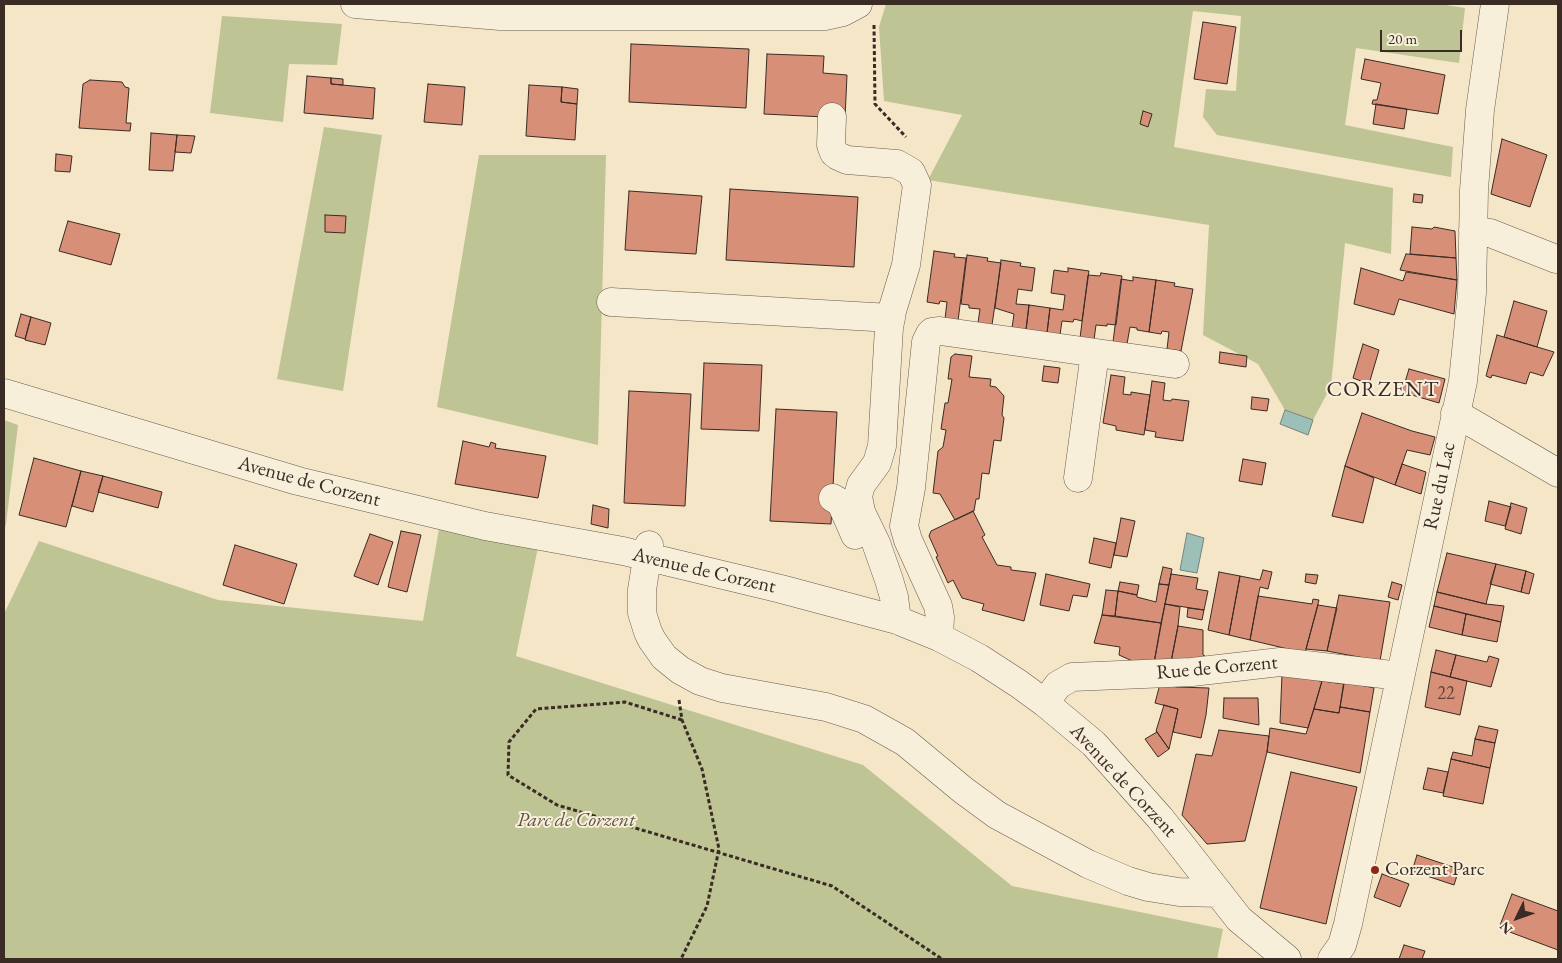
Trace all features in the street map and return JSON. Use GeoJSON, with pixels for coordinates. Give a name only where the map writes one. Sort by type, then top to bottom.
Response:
{"type":"FeatureCollection","features":[{"type":"Feature","properties":{"kind":"street"},"geometry":{"type":"LineString","coordinates":[[355,4],[500,16],[825,16],[843,12],[866,14]]}},
{"type":"Feature","properties":{"kind":"street","name":"Rue du Lac"},"geometry":{"type":"LineString","coordinates":[[1332,959],[1342,945],[1348,924],[1463,381],[1472,293],[1474,190],[1480,110],[1495,4]]}},
{"type":"Feature","properties":{"kind":"street"},"geometry":{"type":"LineString","coordinates":[[832,118],[831,145],[834,153],[847,160],[897,164],[907,168],[914,176],[916,189],[906,265],[891,318],[881,452],[877,463],[861,485],[858,496],[861,512],[876,543],[894,597],[897,620]]}},
{"type":"Feature","properties":{"kind":"street"},"geometry":{"type":"LineString","coordinates":[[1473,230],[1490,233],[1556,259]]}},
{"type":"Feature","properties":{"kind":"street"},"geometry":{"type":"LineString","coordinates":[[612,302],[891,318]]}},
{"type":"Feature","properties":{"kind":"street"},"geometry":{"type":"LineString","coordinates":[[939,637],[940,617],[938,606],[908,540],[904,526],[912,488],[928,338],[932,332],[940,331],[1175,364]]}},
{"type":"Feature","properties":{"kind":"street"},"geometry":{"type":"LineString","coordinates":[[1078,478],[1095,353]]}},
{"type":"Feature","properties":{"kind":"street","name":"Avenue de Corzent"},"geometry":{"type":"LineString","coordinates":[[4,393],[298,481],[486,526],[648,551],[897,620],[939,637],[979,658],[1045,703],[1094,744],[1160,818],[1245,925],[1287,959]]}},
{"type":"Feature","properties":{"kind":"street"},"geometry":{"type":"LineString","coordinates":[[1455,413],[1558,473]]}},
{"type":"Feature","properties":{"kind":"street"},"geometry":{"type":"LineString","coordinates":[[832,498],[841,503],[856,538],[865,553],[887,575]]}},
{"type":"Feature","properties":{"kind":"street"},"geometry":{"type":"LineString","coordinates":[[648,551],[642,590],[644,623],[658,649],[680,670],[700,681],[722,688],[826,708],[864,719],[905,742],[963,790],[997,815],[1108,874],[1148,887],[1179,892],[1219,893]]}},
{"type":"Feature","properties":{"kind":"street","name":"Rue de Corzent"},"geometry":{"type":"LineString","coordinates":[[1045,703],[1061,682],[1072,678],[1192,672],[1270,662],[1290,662],[1400,676]]}},
{"type":"Feature","properties":{"kind":"path"},"geometry":{"type":"LineString","coordinates":[[866,14],[875,104],[915,148],[917,152],[914,176]]}},
{"type":"Feature","properties":{"kind":"path"},"geometry":{"type":"LineString","coordinates":[[680,670],[679,695],[682,720],[702,769],[719,849],[707,906],[681,959]]}},
{"type":"Feature","properties":{"kind":"path"},"geometry":{"type":"LineString","coordinates":[[682,720],[625,702],[536,709],[509,742],[508,775],[557,805],[832,886],[942,959]]}},
{"type":"Feature","properties":{"kind":"green space"},"geometry":{"type":"Polygon","coordinates":[[[886,4],[1440,4],[1465,8],[1459,63],[1356,48],[1345,125],[1453,147],[1451,177],[1217,135],[1203,117],[1206,89],[1236,91],[1241,16],[1193,11],[1174,147],[1393,188],[1391,254],[1345,243],[1331,386],[1313,420],[1285,410],[1258,364],[1203,335],[1209,225],[928,180],[962,115],[884,101],[879,27],[886,4]]]}},
{"type":"Feature","properties":{"kind":"green space"},"geometry":{"type":"Polygon","coordinates":[[[222,16],[342,24],[337,65],[289,64],[283,122],[210,113],[222,16]]]}},
{"type":"Feature","properties":{"kind":"green space"},"geometry":{"type":"Polygon","coordinates":[[[324,127],[382,135],[343,391],[277,379],[324,127]]]}},
{"type":"Feature","properties":{"kind":"green space"},"geometry":{"type":"Polygon","coordinates":[[[479,155],[606,155],[598,445],[437,407],[479,155]]]}},
{"type":"Feature","properties":{"kind":"green space"},"geometry":{"type":"Polygon","coordinates":[[[4,420],[18,425],[4,532],[4,420]]]}},
{"type":"Feature","properties":{"kind":"green space","name":"Parc de Corzent"},"geometry":{"type":"Polygon","coordinates":[[[440,523],[538,547],[516,656],[863,765],[1012,886],[1223,929],[1217,959],[4,959],[4,614],[39,541],[218,600],[423,621],[440,523]]]}},
{"type":"Feature","properties":{"kind":"water"},"geometry":{"type":"Polygon","coordinates":[[[1285,410],[1313,420],[1308,435],[1280,424],[1285,410]]]}},
{"type":"Feature","properties":{"kind":"water"},"geometry":{"type":"Polygon","coordinates":[[[1187,533],[1204,538],[1197,573],[1180,570],[1187,533]]]}},
{"type":"Feature","properties":{"kind":"building"},"geometry":{"type":"Polygon","coordinates":[[[1203,22],[1236,27],[1227,84],[1194,79],[1203,22]]]}},
{"type":"Feature","properties":{"kind":"building"},"geometry":{"type":"Polygon","coordinates":[[[631,44],[749,49],[746,108],[629,102],[631,44]]]}},
{"type":"Feature","properties":{"kind":"building"},"geometry":{"type":"Polygon","coordinates":[[[767,54],[824,56],[823,73],[847,75],[845,118],[764,114],[767,54]]]}},
{"type":"Feature","properties":{"kind":"building"},"geometry":{"type":"Polygon","coordinates":[[[1365,59],[1445,75],[1438,114],[1372,104],[1373,100],[1377,100],[1381,83],[1361,79],[1365,59]]]}},
{"type":"Feature","properties":{"kind":"building"},"geometry":{"type":"Polygon","coordinates":[[[307,76],[331,78],[331,84],[375,88],[373,119],[304,113],[307,76]]]}},
{"type":"Feature","properties":{"kind":"building"},"geometry":{"type":"Polygon","coordinates":[[[331,78],[343,79],[343,85],[331,84],[331,78]]]}},
{"type":"Feature","properties":{"kind":"building"},"geometry":{"type":"Polygon","coordinates":[[[90,80],[122,82],[125,87],[129,88],[126,123],[131,123],[130,131],[79,128],[83,84],[90,80]]]}},
{"type":"Feature","properties":{"kind":"building"},"geometry":{"type":"Polygon","coordinates":[[[428,84],[465,87],[462,125],[424,122],[428,84]]]}},
{"type":"Feature","properties":{"kind":"building"},"geometry":{"type":"Polygon","coordinates":[[[529,85],[562,87],[561,102],[577,104],[575,140],[526,136],[529,85]]]}},
{"type":"Feature","properties":{"kind":"building"},"geometry":{"type":"Polygon","coordinates":[[[562,87],[578,89],[577,104],[561,102],[562,87]]]}},
{"type":"Feature","properties":{"kind":"building"},"geometry":{"type":"Polygon","coordinates":[[[1376,104],[1407,109],[1404,129],[1373,124],[1376,104]]]}},
{"type":"Feature","properties":{"kind":"building"},"geometry":{"type":"Polygon","coordinates":[[[1143,111],[1152,114],[1148,127],[1140,124],[1143,111]]]}},
{"type":"Feature","properties":{"kind":"building"},"geometry":{"type":"Polygon","coordinates":[[[151,133],[177,135],[173,171],[149,170],[151,133]]]}},
{"type":"Feature","properties":{"kind":"building"},"geometry":{"type":"Polygon","coordinates":[[[177,135],[195,136],[191,153],[175,152],[177,135]]]}},
{"type":"Feature","properties":{"kind":"building"},"geometry":{"type":"Polygon","coordinates":[[[1502,139],[1547,155],[1530,207],[1491,194],[1502,139]]]}},
{"type":"Feature","properties":{"kind":"building"},"geometry":{"type":"Polygon","coordinates":[[[56,154],[72,156],[70,172],[55,171],[56,154]]]}},
{"type":"Feature","properties":{"kind":"building"},"geometry":{"type":"Polygon","coordinates":[[[730,189],[858,197],[854,267],[726,260],[730,189]]]}},
{"type":"Feature","properties":{"kind":"building"},"geometry":{"type":"Polygon","coordinates":[[[629,191],[702,196],[696,254],[625,250],[629,191]]]}},
{"type":"Feature","properties":{"kind":"building"},"geometry":{"type":"Polygon","coordinates":[[[1414,194],[1423,195],[1422,203],[1413,202],[1414,194]]]}},
{"type":"Feature","properties":{"kind":"building"},"geometry":{"type":"Polygon","coordinates":[[[325,215],[346,216],[345,233],[325,232],[325,215]]]}},
{"type":"Feature","properties":{"kind":"building"},"geometry":{"type":"Polygon","coordinates":[[[68,221],[120,234],[111,265],[59,251],[68,221]]]}},
{"type":"Feature","properties":{"kind":"building"},"geometry":{"type":"Polygon","coordinates":[[[1412,227],[1432,229],[1434,227],[1455,231],[1456,258],[1410,254],[1412,227]]]}},
{"type":"Feature","properties":{"kind":"building"},"geometry":{"type":"Polygon","coordinates":[[[934,251],[955,254],[954,257],[966,258],[958,321],[945,319],[947,302],[940,301],[939,304],[927,302],[934,251]]]}},
{"type":"Feature","properties":{"kind":"building"},"geometry":{"type":"Polygon","coordinates":[[[1406,254],[1456,258],[1457,280],[1400,270],[1406,254]]]}},
{"type":"Feature","properties":{"kind":"building"},"geometry":{"type":"Polygon","coordinates":[[[967,255],[988,258],[987,261],[1001,263],[992,325],[978,323],[980,309],[969,308],[969,305],[961,304],[967,255]]]}},
{"type":"Feature","properties":{"kind":"building"},"geometry":{"type":"Polygon","coordinates":[[[1001,260],[1021,263],[1020,266],[1035,268],[1032,291],[1018,289],[1016,304],[1029,305],[1026,330],[1012,328],[1014,314],[995,308],[1001,260]]]}},
{"type":"Feature","properties":{"kind":"building"},"geometry":{"type":"Polygon","coordinates":[[[1068,268],[1089,271],[1082,321],[1074,319],[1073,322],[1062,321],[1060,335],[1047,333],[1050,308],[1063,310],[1065,295],[1051,293],[1054,270],[1068,272],[1068,268]]]}},
{"type":"Feature","properties":{"kind":"building"},"geometry":{"type":"Polygon","coordinates":[[[1361,268],[1403,281],[1406,272],[1457,280],[1454,314],[1399,299],[1394,315],[1354,304],[1361,268]]]}},
{"type":"Feature","properties":{"kind":"building"},"geometry":{"type":"Polygon","coordinates":[[[1101,273],[1122,276],[1116,325],[1096,325],[1094,340],[1080,338],[1088,275],[1100,276],[1101,273]]]}},
{"type":"Feature","properties":{"kind":"building"},"geometry":{"type":"Polygon","coordinates":[[[1133,277],[1156,280],[1149,332],[1130,327],[1127,344],[1113,342],[1121,279],[1133,281],[1133,277]]]}},
{"type":"Feature","properties":{"kind":"building"},"geometry":{"type":"Polygon","coordinates":[[[1156,280],[1175,283],[1174,286],[1193,289],[1181,351],[1167,349],[1169,332],[1162,331],[1161,334],[1149,332],[1156,280]]]}},
{"type":"Feature","properties":{"kind":"building"},"geometry":{"type":"Polygon","coordinates":[[[1514,301],[1547,311],[1537,347],[1504,337],[1514,301]]]}},
{"type":"Feature","properties":{"kind":"building"},"geometry":{"type":"Polygon","coordinates":[[[1029,305],[1050,308],[1047,333],[1026,330],[1029,305]]]}},
{"type":"Feature","properties":{"kind":"building"},"geometry":{"type":"Polygon","coordinates":[[[21,314],[31,317],[25,339],[15,336],[21,314]]]}},
{"type":"Feature","properties":{"kind":"building"},"geometry":{"type":"Polygon","coordinates":[[[31,317],[51,323],[45,345],[25,340],[31,317]]]}},
{"type":"Feature","properties":{"kind":"building"},"geometry":{"type":"Polygon","coordinates":[[[1497,335],[1554,352],[1543,376],[1530,372],[1526,384],[1492,375],[1491,378],[1486,376],[1497,335]]]}},
{"type":"Feature","properties":{"kind":"building"},"geometry":{"type":"Polygon","coordinates":[[[1363,344],[1379,350],[1369,384],[1353,378],[1363,344]]]}},
{"type":"Feature","properties":{"kind":"building"},"geometry":{"type":"Polygon","coordinates":[[[1220,352],[1247,356],[1246,367],[1219,363],[1220,352]]]}},
{"type":"Feature","properties":{"kind":"building"},"geometry":{"type":"Polygon","coordinates":[[[955,354],[972,356],[969,377],[991,379],[990,386],[996,387],[1004,396],[1002,415],[1004,418],[1001,441],[994,440],[989,474],[982,473],[979,499],[976,499],[974,511],[955,520],[940,494],[933,493],[938,451],[943,447],[946,430],[941,429],[945,403],[948,403],[952,379],[948,379],[951,357],[955,354]]]}},
{"type":"Feature","properties":{"kind":"building"},"geometry":{"type":"Polygon","coordinates":[[[704,363],[762,365],[759,431],[701,429],[704,363]]]}},
{"type":"Feature","properties":{"kind":"building"},"geometry":{"type":"Polygon","coordinates":[[[1044,366],[1060,368],[1058,383],[1042,381],[1044,366]]]}},
{"type":"Feature","properties":{"kind":"building"},"geometry":{"type":"Polygon","coordinates":[[[1409,369],[1445,379],[1439,403],[1402,392],[1409,369]]]}},
{"type":"Feature","properties":{"kind":"building"},"geometry":{"type":"Polygon","coordinates":[[[1111,375],[1125,377],[1123,394],[1131,395],[1131,392],[1150,395],[1144,435],[1116,430],[1116,426],[1103,423],[1111,375]]]}},
{"type":"Feature","properties":{"kind":"building"},"geometry":{"type":"Polygon","coordinates":[[[1152,381],[1165,383],[1163,400],[1189,401],[1183,441],[1155,437],[1156,432],[1145,430],[1152,381]]]}},
{"type":"Feature","properties":{"kind":"building"},"geometry":{"type":"Polygon","coordinates":[[[629,391],[691,394],[685,506],[624,503],[629,391]]]}},
{"type":"Feature","properties":{"kind":"building"},"geometry":{"type":"Polygon","coordinates":[[[1252,397],[1269,399],[1267,411],[1251,409],[1252,397]]]}},
{"type":"Feature","properties":{"kind":"building"},"geometry":{"type":"Polygon","coordinates":[[[776,409],[837,412],[831,524],[770,521],[776,409]]]}},
{"type":"Feature","properties":{"kind":"building"},"geometry":{"type":"Polygon","coordinates":[[[1362,413],[1435,437],[1430,455],[1407,450],[1395,485],[1345,466],[1362,413]]]}},
{"type":"Feature","properties":{"kind":"building"},"geometry":{"type":"Polygon","coordinates":[[[463,441],[489,447],[491,442],[496,444],[495,448],[546,456],[538,498],[455,484],[463,441]]]}},
{"type":"Feature","properties":{"kind":"building"},"geometry":{"type":"Polygon","coordinates":[[[34,458],[81,471],[66,527],[19,515],[34,458]]]}},
{"type":"Feature","properties":{"kind":"building"},"geometry":{"type":"Polygon","coordinates":[[[1243,459],[1266,463],[1262,485],[1239,481],[1243,459]]]}},
{"type":"Feature","properties":{"kind":"building"},"geometry":{"type":"Polygon","coordinates":[[[1402,464],[1426,472],[1421,494],[1395,485],[1402,464]]]}},
{"type":"Feature","properties":{"kind":"building"},"geometry":{"type":"Polygon","coordinates":[[[1345,466],[1374,478],[1363,523],[1332,516],[1345,466]]]}},
{"type":"Feature","properties":{"kind":"building"},"geometry":{"type":"Polygon","coordinates":[[[81,471],[103,476],[93,512],[72,506],[81,471]]]}},
{"type":"Feature","properties":{"kind":"building"},"geometry":{"type":"Polygon","coordinates":[[[103,476],[162,492],[158,508],[98,492],[103,476]]]}},
{"type":"Feature","properties":{"kind":"building"},"geometry":{"type":"Polygon","coordinates":[[[1489,501],[1511,507],[1505,526],[1485,521],[1489,501]]]}},
{"type":"Feature","properties":{"kind":"building"},"geometry":{"type":"Polygon","coordinates":[[[1511,503],[1527,508],[1521,534],[1505,529],[1511,503]]]}},
{"type":"Feature","properties":{"kind":"building"},"geometry":{"type":"Polygon","coordinates":[[[593,505],[609,509],[608,528],[591,524],[593,505]]]}},
{"type":"Feature","properties":{"kind":"building"},"geometry":{"type":"Polygon","coordinates":[[[973,511],[985,535],[982,537],[997,565],[1011,567],[1011,570],[1036,573],[1024,621],[982,610],[984,604],[962,598],[953,580],[948,583],[929,536],[931,531],[973,511]]]}},
{"type":"Feature","properties":{"kind":"building"},"geometry":{"type":"Polygon","coordinates":[[[1121,518],[1135,521],[1127,557],[1114,555],[1121,518]]]}},
{"type":"Feature","properties":{"kind":"building"},"geometry":{"type":"Polygon","coordinates":[[[401,531],[421,535],[407,592],[388,587],[401,531]]]}},
{"type":"Feature","properties":{"kind":"building"},"geometry":{"type":"Polygon","coordinates":[[[370,534],[393,542],[378,585],[354,576],[370,534]]]}},
{"type":"Feature","properties":{"kind":"building"},"geometry":{"type":"Polygon","coordinates":[[[1094,538],[1116,543],[1111,568],[1089,563],[1094,538]]]}},
{"type":"Feature","properties":{"kind":"building"},"geometry":{"type":"Polygon","coordinates":[[[235,545],[297,564],[284,604],[223,585],[235,545]]]}},
{"type":"Feature","properties":{"kind":"building"},"geometry":{"type":"Polygon","coordinates":[[[1447,553],[1496,564],[1486,604],[1437,592],[1447,553]]]}},
{"type":"Feature","properties":{"kind":"building"},"geometry":{"type":"Polygon","coordinates":[[[1496,564],[1526,571],[1521,592],[1490,584],[1496,564]]]}},
{"type":"Feature","properties":{"kind":"building"},"geometry":{"type":"Polygon","coordinates":[[[1163,567],[1172,569],[1169,585],[1159,584],[1163,567]]]}},
{"type":"Feature","properties":{"kind":"building"},"geometry":{"type":"Polygon","coordinates":[[[1263,570],[1272,572],[1268,589],[1260,587],[1250,640],[1229,635],[1240,576],[1260,580],[1263,570]]]}},
{"type":"Feature","properties":{"kind":"building"},"geometry":{"type":"Polygon","coordinates":[[[1526,571],[1534,574],[1529,594],[1521,592],[1526,571]]]}},
{"type":"Feature","properties":{"kind":"building"},"geometry":{"type":"Polygon","coordinates":[[[1219,572],[1240,576],[1229,635],[1208,630],[1219,572]]]}},
{"type":"Feature","properties":{"kind":"building"},"geometry":{"type":"Polygon","coordinates":[[[1046,574],[1090,584],[1087,597],[1073,595],[1069,611],[1040,605],[1046,574]]]}},
{"type":"Feature","properties":{"kind":"building"},"geometry":{"type":"Polygon","coordinates":[[[1171,574],[1198,578],[1196,589],[1208,591],[1204,610],[1165,604],[1171,574]]]}},
{"type":"Feature","properties":{"kind":"building"},"geometry":{"type":"Polygon","coordinates":[[[1306,574],[1318,575],[1316,584],[1305,582],[1306,574]]]}},
{"type":"Feature","properties":{"kind":"building"},"geometry":{"type":"Polygon","coordinates":[[[1120,582],[1139,585],[1137,595],[1118,591],[1120,582]]]}},
{"type":"Feature","properties":{"kind":"building"},"geometry":{"type":"Polygon","coordinates":[[[1392,582],[1402,585],[1398,600],[1388,597],[1392,582]]]}},
{"type":"Feature","properties":{"kind":"building"},"geometry":{"type":"Polygon","coordinates":[[[1159,584],[1169,585],[1161,623],[1115,616],[1118,591],[1156,602],[1159,584]]]}},
{"type":"Feature","properties":{"kind":"building"},"geometry":{"type":"Polygon","coordinates":[[[1106,590],[1118,591],[1115,616],[1102,615],[1106,590]]]}},
{"type":"Feature","properties":{"kind":"building"},"geometry":{"type":"Polygon","coordinates":[[[1437,592],[1486,604],[1504,606],[1501,622],[1434,606],[1437,592]]]}},
{"type":"Feature","properties":{"kind":"building"},"geometry":{"type":"Polygon","coordinates":[[[1339,595],[1390,602],[1380,661],[1327,651],[1339,595]]]}},
{"type":"Feature","properties":{"kind":"building"},"geometry":{"type":"Polygon","coordinates":[[[1258,596],[1312,604],[1313,599],[1319,600],[1305,653],[1250,640],[1258,596]]]}},
{"type":"Feature","properties":{"kind":"building"},"geometry":{"type":"Polygon","coordinates":[[[1165,604],[1180,607],[1178,626],[1171,662],[1154,663],[1165,604]]]}},
{"type":"Feature","properties":{"kind":"building"},"geometry":{"type":"Polygon","coordinates":[[[1318,605],[1337,608],[1327,651],[1306,649],[1318,605]]]}},
{"type":"Feature","properties":{"kind":"building"},"geometry":{"type":"Polygon","coordinates":[[[1434,606],[1466,614],[1462,635],[1429,627],[1434,606]]]}},
{"type":"Feature","properties":{"kind":"building"},"geometry":{"type":"Polygon","coordinates":[[[1188,608],[1204,610],[1202,620],[1187,617],[1188,608]]]}},
{"type":"Feature","properties":{"kind":"building"},"geometry":{"type":"Polygon","coordinates":[[[1466,614],[1501,622],[1497,642],[1462,635],[1466,614]]]}},
{"type":"Feature","properties":{"kind":"building"},"geometry":{"type":"Polygon","coordinates":[[[1102,615],[1161,623],[1154,663],[1137,663],[1119,655],[1120,647],[1094,643],[1102,615]]]}},
{"type":"Feature","properties":{"kind":"building"},"geometry":{"type":"Polygon","coordinates":[[[1178,626],[1203,630],[1205,664],[1171,662],[1178,626]]]}},
{"type":"Feature","properties":{"kind":"building"},"geometry":{"type":"Polygon","coordinates":[[[1436,650],[1456,655],[1450,677],[1431,672],[1436,650]]]}},
{"type":"Feature","properties":{"kind":"building"},"geometry":{"type":"Polygon","coordinates":[[[1456,655],[1487,662],[1489,656],[1499,659],[1491,687],[1450,677],[1456,655]]]}},
{"type":"Feature","properties":{"kind":"building"},"geometry":{"type":"Polygon","coordinates":[[[1431,672],[1467,681],[1460,715],[1425,707],[1431,672]]]}},
{"type":"Feature","properties":{"kind":"building"},"geometry":{"type":"Polygon","coordinates":[[[1282,674],[1320,677],[1319,681],[1322,681],[1308,728],[1280,723],[1282,674]]]}},
{"type":"Feature","properties":{"kind":"building"},"geometry":{"type":"Polygon","coordinates":[[[1322,681],[1344,684],[1339,713],[1314,709],[1322,681]]]}},
{"type":"Feature","properties":{"kind":"building"},"geometry":{"type":"Polygon","coordinates":[[[1344,681],[1374,688],[1370,712],[1340,707],[1344,681]]]}},
{"type":"Feature","properties":{"kind":"building"},"geometry":{"type":"Polygon","coordinates":[[[1160,684],[1177,687],[1209,688],[1201,738],[1173,732],[1178,709],[1155,703],[1160,684]]]}},
{"type":"Feature","properties":{"kind":"building"},"geometry":{"type":"Polygon","coordinates":[[[1224,698],[1258,698],[1259,725],[1223,718],[1224,698]]]}},
{"type":"Feature","properties":{"kind":"building"},"geometry":{"type":"Polygon","coordinates":[[[1164,705],[1178,709],[1169,749],[1156,731],[1164,705]]]}},
{"type":"Feature","properties":{"kind":"building"},"geometry":{"type":"Polygon","coordinates":[[[1340,707],[1370,712],[1360,773],[1267,752],[1270,728],[1306,734],[1314,709],[1339,713],[1340,707]]]}},
{"type":"Feature","properties":{"kind":"building"},"geometry":{"type":"Polygon","coordinates":[[[1479,726],[1498,730],[1495,743],[1475,739],[1479,726]]]}},
{"type":"Feature","properties":{"kind":"building"},"geometry":{"type":"Polygon","coordinates":[[[1219,730],[1269,736],[1267,752],[1245,841],[1207,844],[1182,815],[1196,754],[1212,756],[1219,730]]]}},
{"type":"Feature","properties":{"kind":"building"},"geometry":{"type":"Polygon","coordinates":[[[1157,732],[1169,749],[1158,757],[1145,739],[1157,732]]]}},
{"type":"Feature","properties":{"kind":"building"},"geometry":{"type":"Polygon","coordinates":[[[1475,739],[1495,743],[1490,768],[1451,759],[1453,752],[1472,756],[1475,739]]]}},
{"type":"Feature","properties":{"kind":"building"},"geometry":{"type":"Polygon","coordinates":[[[1451,759],[1490,768],[1483,804],[1443,796],[1451,759]]]}},
{"type":"Feature","properties":{"kind":"building"},"geometry":{"type":"Polygon","coordinates":[[[1428,768],[1448,772],[1443,793],[1423,789],[1428,768]]]}},
{"type":"Feature","properties":{"kind":"building"},"geometry":{"type":"Polygon","coordinates":[[[1291,772],[1357,787],[1326,924],[1260,908],[1291,772]]]}},
{"type":"Feature","properties":{"kind":"building"},"geometry":{"type":"Polygon","coordinates":[[[1417,855],[1459,869],[1454,885],[1412,871],[1417,855]]]}},
{"type":"Feature","properties":{"kind":"building"},"geometry":{"type":"Polygon","coordinates":[[[1382,874],[1409,884],[1400,907],[1374,897],[1382,874]]]}},
{"type":"Feature","properties":{"kind":"building"},"geometry":{"type":"Polygon","coordinates":[[[1512,894],[1558,911],[1558,950],[1499,928],[1512,894]]]}},
{"type":"Feature","properties":{"kind":"building"},"geometry":{"type":"Polygon","coordinates":[[[1404,945],[1425,951],[1422,959],[1399,959],[1404,945]]]}},
{"type":"Feature","properties":{"kind":"place","name":"Corzent Parc"},"geometry":{"type":"Point","coordinates":[1375,870]}},
{"type":"Feature","properties":{"kind":"district","name":"CORZENT"},"geometry":{"type":"Point","coordinates":[1383,390]}}]}
